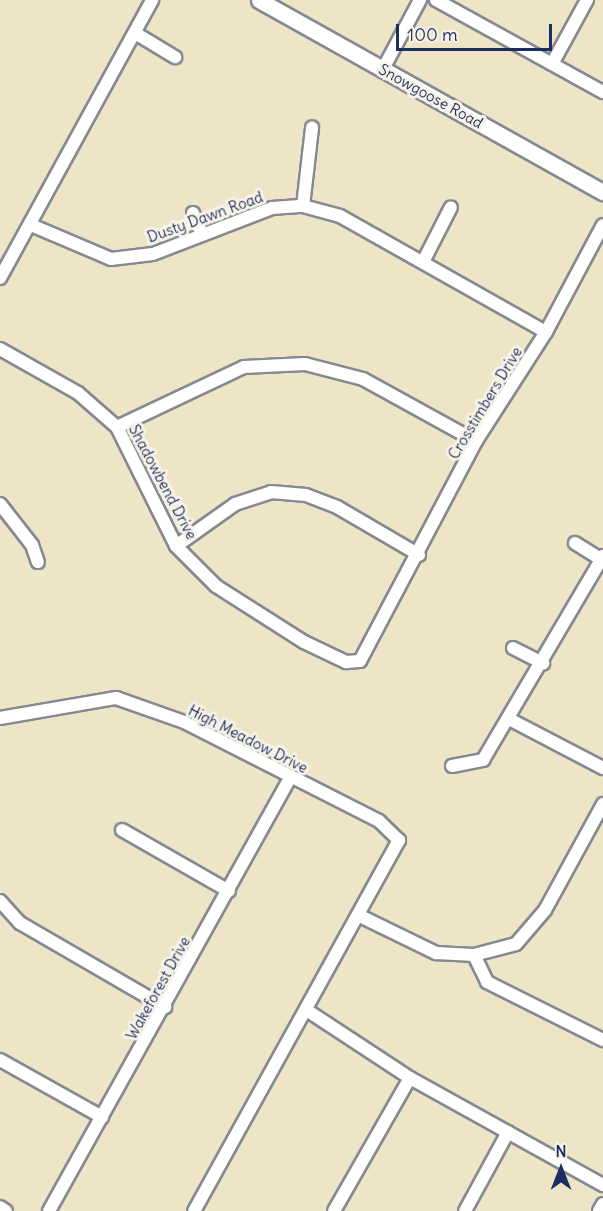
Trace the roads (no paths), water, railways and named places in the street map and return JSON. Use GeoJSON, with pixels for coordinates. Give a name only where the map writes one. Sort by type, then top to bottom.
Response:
{"type":"FeatureCollection","features":[{"type":"Feature","properties":{"kind":"street"},"geometry":{"type":"LineString","coordinates":[[0,278],[152,0]]}},
{"type":"Feature","properties":{"kind":"street","name":"Snowgoose Road"},"geometry":{"type":"LineString","coordinates":[[259,0],[603,192]]}},
{"type":"Feature","properties":{"kind":"street"},"geometry":{"type":"LineString","coordinates":[[383,69],[420,0]]}},
{"type":"Feature","properties":{"kind":"street"},"geometry":{"type":"LineString","coordinates":[[436,0],[603,92]]}},
{"type":"Feature","properties":{"kind":"street"},"geometry":{"type":"LineString","coordinates":[[552,64],[588,0]]}},
{"type":"Feature","properties":{"kind":"street"},"geometry":{"type":"LineString","coordinates":[[135,33],[175,57]]}},
{"type":"Feature","properties":{"kind":"street"},"geometry":{"type":"LineString","coordinates":[[303,206],[312,128]]}},
{"type":"Feature","properties":{"kind":"street","name":"Dusty Dawn Road"},"geometry":{"type":"LineString","coordinates":[[31,225],[111,260],[153,254],[272,208],[303,206],[340,216],[424,261],[546,332]]}},
{"type":"Feature","properties":{"kind":"street"},"geometry":{"type":"LineString","coordinates":[[424,261],[451,207]]}},
{"type":"Feature","properties":{"kind":"street"},"geometry":{"type":"LineString","coordinates":[[193,213],[202,234]]}},
{"type":"Feature","properties":{"kind":"street","name":"Crosstimbers Drive"},"geometry":{"type":"LineString","coordinates":[[360,661],[419,555],[476,441],[546,332],[603,225]]}},
{"type":"Feature","properties":{"kind":"street","name":"Shadowbend Drive"},"geometry":{"type":"LineString","coordinates":[[0,349],[78,393],[117,427],[176,546],[216,586],[304,642],[346,662],[360,661]]}},
{"type":"Feature","properties":{"kind":"street"},"geometry":{"type":"LineString","coordinates":[[117,427],[244,367],[305,364],[363,379],[476,441]]}},
{"type":"Feature","properties":{"kind":"street"},"geometry":{"type":"LineString","coordinates":[[176,546],[235,504],[271,492],[306,495],[337,507],[419,555]]}},
{"type":"Feature","properties":{"kind":"street"},"geometry":{"type":"LineString","coordinates":[[0,504],[32,545],[38,562]]}},
{"type":"Feature","properties":{"kind":"street"},"geometry":{"type":"LineString","coordinates":[[452,766],[483,760],[511,720],[602,558],[575,543]]}},
{"type":"Feature","properties":{"kind":"street"},"geometry":{"type":"LineString","coordinates":[[513,648],[543,663]]}},
{"type":"Feature","properties":{"kind":"street","name":"High Meadow Drive"},"geometry":{"type":"LineString","coordinates":[[0,718],[117,698],[184,722],[290,778],[379,821],[399,840],[360,916]]}},
{"type":"Feature","properties":{"kind":"street"},"geometry":{"type":"LineString","coordinates":[[511,720],[603,768]]}},
{"type":"Feature","properties":{"kind":"street","name":"Wakeforest Drive"},"geometry":{"type":"LineString","coordinates":[[49,1211],[165,1007],[290,778]]}},
{"type":"Feature","properties":{"kind":"street"},"geometry":{"type":"LineString","coordinates":[[194,1211],[360,916],[436,953],[474,955],[516,944],[545,909],[603,804]]}},
{"type":"Feature","properties":{"kind":"street"},"geometry":{"type":"LineString","coordinates":[[122,830],[229,891]]}},
{"type":"Feature","properties":{"kind":"street"},"geometry":{"type":"LineString","coordinates":[[0,901],[20,923],[165,1007]]}},
{"type":"Feature","properties":{"kind":"street"},"geometry":{"type":"LineString","coordinates":[[474,955],[487,982],[603,1040]]}},
{"type":"Feature","properties":{"kind":"street"},"geometry":{"type":"LineString","coordinates":[[308,1011],[410,1078],[603,1185]]}},
{"type":"Feature","properties":{"kind":"street"},"geometry":{"type":"LineString","coordinates":[[0,1060],[102,1117]]}},
{"type":"Feature","properties":{"kind":"street"},"geometry":{"type":"LineString","coordinates":[[334,1211],[410,1078]]}},
{"type":"Feature","properties":{"kind":"street"},"geometry":{"type":"LineString","coordinates":[[465,1211],[508,1132]]}},
{"type":"Feature","properties":{"kind":"street"},"geometry":{"type":"LineString","coordinates":[[599,1211],[603,1204]]}},
{"type":"Feature","properties":{"kind":"street"},"geometry":{"type":"LineString","coordinates":[[0,1208],[6,1211]]}}]}
